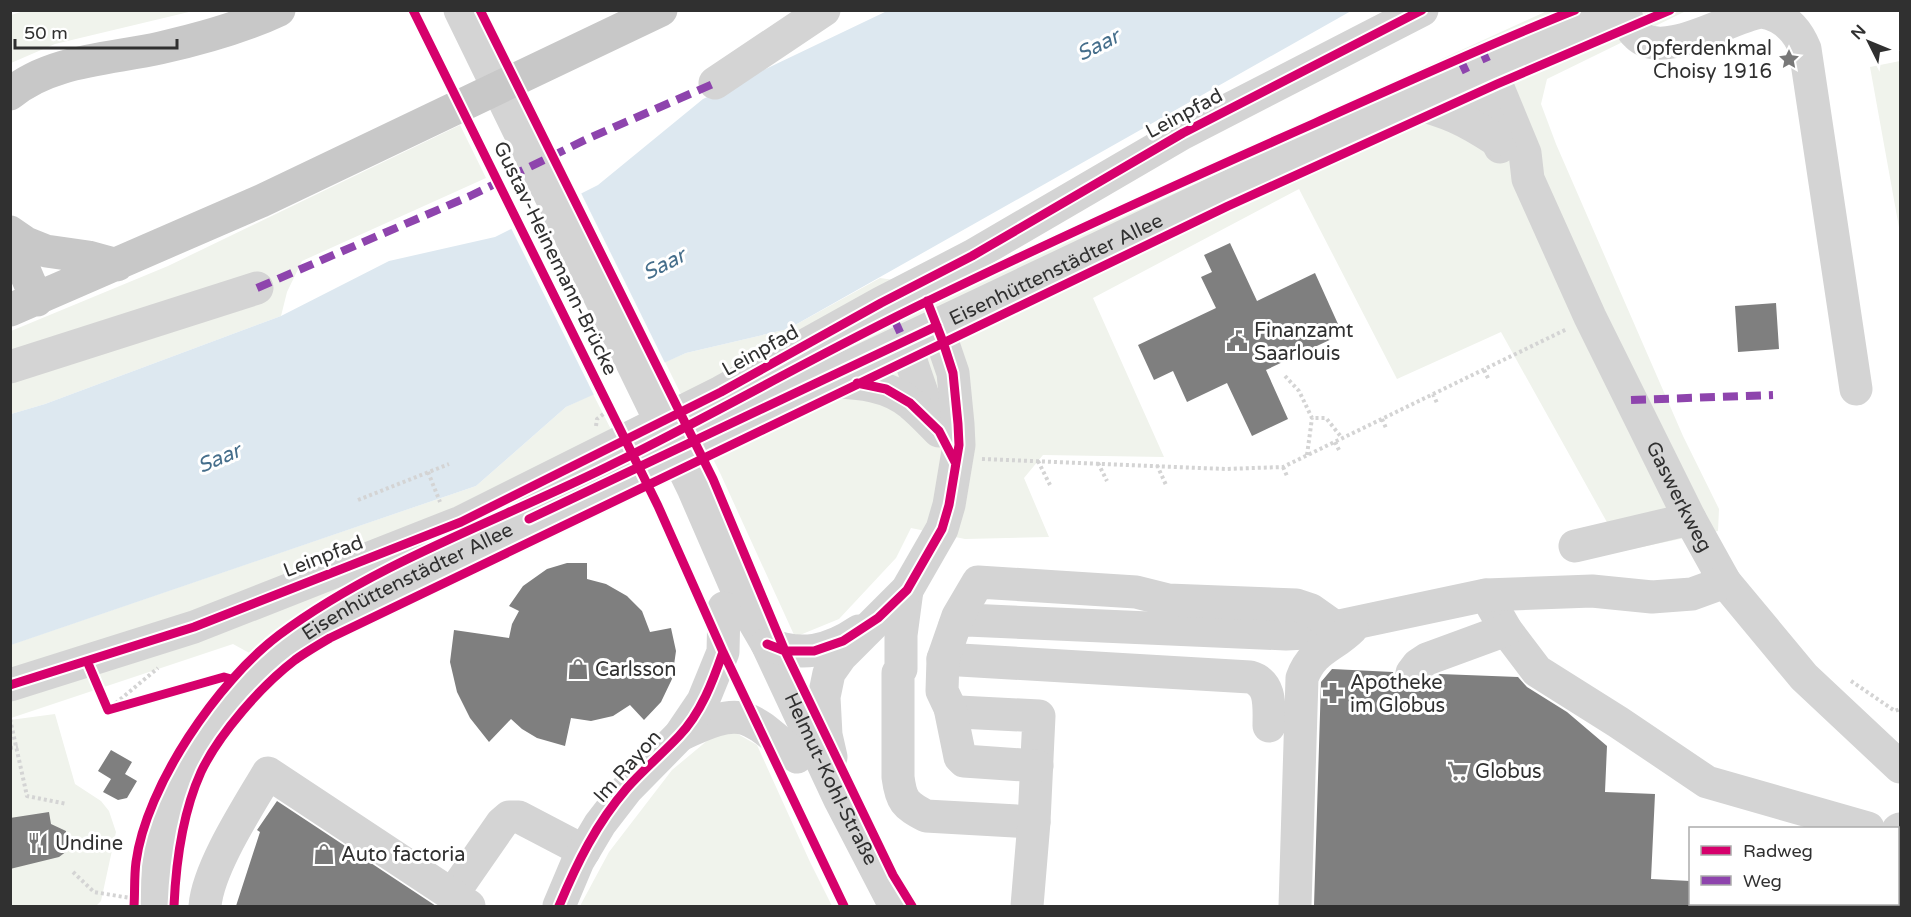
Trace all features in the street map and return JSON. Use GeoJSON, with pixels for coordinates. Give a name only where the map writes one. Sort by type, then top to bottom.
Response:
{"type":"FeatureCollection","features":[{"type":"Feature","properties":{"kind":"main road"},"geometry":{"type":"LineString","coordinates":[[10,93],[33,77],[70,66],[213,35],[279,10]]}},
{"type":"Feature","properties":{"kind":"main road"},"geometry":{"type":"LineString","coordinates":[[10,237],[24,305],[261,201],[661,10]]}},
{"type":"Feature","properties":{"kind":"main road"},"geometry":{"type":"LineString","coordinates":[[10,232],[26,243],[46,251],[88,257],[117,265]]}},
{"type":"Feature","properties":{"kind":"street"},"geometry":{"type":"LineString","coordinates":[[715,83],[824,10]]}},
{"type":"Feature","properties":{"kind":"street","name":"Leinpfad"},"geometry":{"type":"LineString","coordinates":[[10,685],[194,627],[461,522],[721,392],[972,255],[1183,133],[1422,10]]}},
{"type":"Feature","properties":{"kind":"street"},"geometry":{"type":"LineString","coordinates":[[1622,10],[1635,34],[1657,43],[1674,43],[1761,12],[1787,22],[1801,39],[1805,49],[1856,389]]}},
{"type":"Feature","properties":{"kind":"street","name":"Eisenhüttenstädter Allee"},"geometry":{"type":"LineString","coordinates":[[145,903],[159,862],[170,812],[190,762],[214,723],[243,687],[277,656],[316,626],[360,601],[818,381],[1410,102],[1622,10]]}},
{"type":"Feature","properties":{"kind":"street","name":"Gustav-Heinemann-Brücke"},"geometry":{"type":"LineString","coordinates":[[444,12],[683,494]]}},
{"type":"Feature","properties":{"kind":"street","name":"Gaswerkweg"},"geometry":{"type":"LineString","coordinates":[[1478,71],[1496,140],[1510,166],[1528,179]]}},
{"type":"Feature","properties":{"kind":"street","name":"Gaswerkweg"},"geometry":{"type":"LineString","coordinates":[[1478,71],[1525,153],[1528,179],[1590,317],[1690,519],[1725,582],[1804,677],[1900,767]]}},
{"type":"Feature","properties":{"kind":"street","name":"Gaswerkweg"},"geometry":{"type":"LineString","coordinates":[[1410,102],[1466,120],[1496,140]]}},
{"type":"Feature","properties":{"kind":"street"},"geometry":{"type":"LineString","coordinates":[[10,367],[257,288]]}},
{"type":"Feature","properties":{"kind":"street"},"geometry":{"type":"LineString","coordinates":[[840,800],[826,735],[824,696],[829,673],[842,656],[907,590],[942,529],[949,505],[959,445],[958,424],[953,373],[937,326]]}},
{"type":"Feature","properties":{"kind":"street"},"geometry":{"type":"LineString","coordinates":[[904,341],[923,396],[955,462]]}},
{"type":"Feature","properties":{"kind":"street"},"geometry":{"type":"LineString","coordinates":[[818,381],[859,383],[886,389],[910,403],[939,431]]}},
{"type":"Feature","properties":{"kind":"street","name":"Helmut-Kohl-Straße"},"geometry":{"type":"LineString","coordinates":[[683,494],[724,608],[871,906]]}},
{"type":"Feature","properties":{"kind":"street","name":"Helmut-Kohl-Straße"},"geometry":{"type":"LineString","coordinates":[[683,494],[766,644],[840,800],[895,906]]}},
{"type":"Feature","properties":{"kind":"street"},"geometry":{"type":"LineString","coordinates":[[1575,546],[1690,519]]}},
{"type":"Feature","properties":{"kind":"street"},"geometry":{"type":"LineString","coordinates":[[1036,766],[961,760],[950,708],[942,691],[943,659],[955,625],[963,620],[1307,633],[1486,595],[1592,591],[1652,597],[1692,594],[1725,582]]}},
{"type":"Feature","properties":{"kind":"street"},"geometry":{"type":"LineString","coordinates":[[898,673],[901,669],[901,635],[907,590]]}},
{"type":"Feature","properties":{"kind":"street"},"geometry":{"type":"LineString","coordinates":[[1486,595],[1506,630],[1537,671],[1707,782],[1864,827]]}},
{"type":"Feature","properties":{"kind":"street","name":"Im Rayon"},"geometry":{"type":"LineString","coordinates":[[559,906],[584,851],[600,824],[627,789],[680,735],[703,701],[723,652],[724,608]]}},
{"type":"Feature","properties":{"kind":"street"},"geometry":{"type":"LineString","coordinates":[[766,644],[785,651],[814,651],[843,641],[878,618]]}},
{"type":"Feature","properties":{"kind":"street"},"geometry":{"type":"LineString","coordinates":[[878,618],[898,673],[898,777],[900,793],[905,803],[926,816],[1034,822]]}},
{"type":"Feature","properties":{"kind":"street"},"geometry":{"type":"LineString","coordinates":[[1294,906],[1302,678],[1306,666],[1319,652],[1347,633],[1347,624]]}},
{"type":"Feature","properties":{"kind":"street"},"geometry":{"type":"LineString","coordinates":[[1412,673],[1418,664],[1427,659],[1506,630]]}},
{"type":"Feature","properties":{"kind":"street"},"geometry":{"type":"LineString","coordinates":[[943,659],[1250,677],[1259,681],[1267,692],[1269,726]]}},
{"type":"Feature","properties":{"kind":"street"},"geometry":{"type":"LineString","coordinates":[[950,708],[959,712],[1039,716],[1028,906]]}},
{"type":"Feature","properties":{"kind":"street","name":"Im Rayon"},"geometry":{"type":"LineString","coordinates":[[680,735],[711,721],[740,717],[756,722],[797,757]]}},
{"type":"Feature","properties":{"kind":"street"},"geometry":{"type":"LineString","coordinates":[[205,906],[206,892],[215,872],[234,832],[268,773],[460,901],[502,823],[508,817],[519,817],[584,851]]}},
{"type":"Feature","properties":{"kind":"path"},"geometry":{"type":"LineString","coordinates":[[955,462],[983,459],[1225,469],[1282,467],[1590,317]]}},
{"type":"Feature","properties":{"kind":"path"},"geometry":{"type":"LineString","coordinates":[[1484,370],[1489,380]]}},
{"type":"Feature","properties":{"kind":"path"},"geometry":{"type":"LineString","coordinates":[[1285,376],[1299,391],[1312,418],[1306,456]]}},
{"type":"Feature","properties":{"kind":"path"},"geometry":{"type":"LineString","coordinates":[[1433,394],[1437,403]]}},
{"type":"Feature","properties":{"kind":"path"},"geometry":{"type":"LineString","coordinates":[[1312,418],[1326,418],[1342,438]]}},
{"type":"Feature","properties":{"kind":"path"},"geometry":{"type":"LineString","coordinates":[[1382,419],[1386,428]]}},
{"type":"Feature","properties":{"kind":"path"},"geometry":{"type":"LineString","coordinates":[[1335,442],[1339,450]]}},
{"type":"Feature","properties":{"kind":"path"},"geometry":{"type":"LineString","coordinates":[[1038,461],[1050,485]]}},
{"type":"Feature","properties":{"kind":"path"},"geometry":{"type":"LineString","coordinates":[[1098,463],[1107,481]]}},
{"type":"Feature","properties":{"kind":"path"},"geometry":{"type":"LineString","coordinates":[[358,500],[449,464]]}},
{"type":"Feature","properties":{"kind":"path"},"geometry":{"type":"LineString","coordinates":[[1157,465],[1166,485]]}},
{"type":"Feature","properties":{"kind":"path"},"geometry":{"type":"LineString","coordinates":[[1282,467],[1287,476]]}},
{"type":"Feature","properties":{"kind":"path"},"geometry":{"type":"LineString","coordinates":[[428,472],[442,507]]}},
{"type":"Feature","properties":{"kind":"path"},"geometry":{"type":"LineString","coordinates":[[108,710],[224,677]]}},
{"type":"Feature","properties":{"kind":"path"},"geometry":{"type":"LineString","coordinates":[[1895,711],[1900,715]]}},
{"type":"Feature","properties":{"kind":"path"},"geometry":{"type":"LineString","coordinates":[[10,719],[27,796],[67,804]]}},
{"type":"Feature","properties":{"kind":"path"},"geometry":{"type":"LineString","coordinates":[[10,748],[18,747]]}},
{"type":"Feature","properties":{"kind":"path"},"geometry":{"type":"LineString","coordinates":[[73,872],[94,892],[145,903]]}},
{"type":"Feature","properties":{"kind":"shaded area"},"geometry":{"type":"Polygon","coordinates":[[[27,10],[193,11],[55,44],[11,63],[11,15],[27,10]]]}},
{"type":"Feature","properties":{"kind":"shaded area"},"geometry":{"type":"Polygon","coordinates":[[[1547,11],[1686,11],[1547,79],[1541,104],[1556,144],[1683,436],[1719,509],[1718,531],[1623,551],[1501,332],[1397,379],[1299,189],[1093,298],[1164,457],[1043,455],[1024,478],[1049,537],[965,539],[911,528],[896,558],[839,619],[795,637],[721,475],[665,362],[686,353],[788,329],[880,278],[943,287],[1547,11]]]}},
{"type":"Feature","properties":{"kind":"shaded area"},"geometry":{"type":"Polygon","coordinates":[[[1900,61],[1900,233],[1870,67],[1900,61]]]}},
{"type":"Feature","properties":{"kind":"shaded area"},"geometry":{"type":"Polygon","coordinates":[[[460,125],[486,178],[302,261],[287,292],[281,316],[45,404],[11,414],[11,331],[168,266],[460,125]]]}},
{"type":"Feature","properties":{"kind":"shaded area"},"geometry":{"type":"Polygon","coordinates":[[[593,394],[624,455],[364,576],[273,634],[253,655],[233,644],[11,718],[10,645],[476,486],[566,407],[593,394]]]}},
{"type":"Feature","properties":{"kind":"shaded area"},"geometry":{"type":"Polygon","coordinates":[[[55,714],[75,784],[101,801],[109,811],[116,832],[101,901],[96,906],[11,906],[10,720],[55,714]]]}},
{"type":"Feature","properties":{"kind":"shaded area"},"geometry":{"type":"Polygon","coordinates":[[[736,733],[757,745],[832,906],[580,906],[609,852],[672,770],[714,735],[736,733]]]}},
{"type":"Feature","properties":{"kind":"water","name":"Saar"},"geometry":{"type":"Polygon","coordinates":[[[887,11],[1351,11],[788,329],[686,353],[566,407],[476,486],[11,645],[11,414],[45,404],[281,316],[389,261],[495,237],[598,185],[703,99],[887,11]]]}},
{"type":"Feature","properties":{"kind":"pier"},"geometry":{"type":"Polygon","coordinates":[[[580,191],[666,365],[595,397],[510,226],[580,191]]]}},
{"type":"Feature","properties":{"kind":"building","name":"Finanzamt Saarlouis"},"geometry":{"type":"Polygon","coordinates":[[[1230,243],[1257,301],[1315,273],[1338,324],[1332,327],[1336,337],[1266,370],[1288,419],[1252,436],[1227,383],[1187,402],[1173,371],[1154,380],[1138,345],[1216,308],[1201,277],[1212,272],[1204,255],[1230,243]]]}},
{"type":"Feature","properties":{"kind":"building"},"geometry":{"type":"Polygon","coordinates":[[[1776,303],[1779,349],[1738,352],[1735,306],[1776,303]]]}},
{"type":"Feature","properties":{"kind":"building"},"geometry":{"type":"Polygon","coordinates":[[[567,563],[587,563],[587,579],[606,584],[627,596],[642,611],[650,632],[671,628],[676,651],[672,679],[661,702],[644,720],[630,705],[613,716],[591,721],[571,718],[565,746],[537,738],[511,719],[489,742],[470,718],[457,692],[450,662],[454,630],[509,638],[512,624],[519,611],[509,606],[523,586],[547,569],[567,563]]]}},
{"type":"Feature","properties":{"kind":"building","name":"Globus"},"geometry":{"type":"Polygon","coordinates":[[[1332,669],[1393,672],[1400,688],[1410,692],[1420,690],[1440,674],[1518,677],[1527,687],[1567,712],[1607,746],[1605,792],[1655,794],[1651,879],[1689,881],[1690,906],[1314,906],[1321,682],[1332,669]]]}},
{"type":"Feature","properties":{"kind":"building"},"geometry":{"type":"Polygon","coordinates":[[[111,750],[132,762],[125,774],[137,781],[127,798],[118,800],[103,792],[111,779],[98,771],[111,750]]]}},
{"type":"Feature","properties":{"kind":"building","name":"Auto factoria"},"geometry":{"type":"Polygon","coordinates":[[[277,801],[436,906],[236,906],[260,832],[257,830],[277,801]]]}},
{"type":"Feature","properties":{"kind":"building","name":"Undine"},"geometry":{"type":"Polygon","coordinates":[[[49,812],[51,824],[66,831],[67,851],[59,857],[10,869],[10,818],[49,812]]]}},
{"type":"Feature","properties":{"kind":"marked path"},"geometry":{"type":"LineString","coordinates":[[1481,48],[1489,66]]}},
{"type":"Feature","properties":{"kind":"marked path"},"geometry":{"type":"LineString","coordinates":[[1460,59],[1468,76]]}},
{"type":"Feature","properties":{"kind":"marked path"},"geometry":{"type":"LineString","coordinates":[[257,288],[470,196],[587,139],[715,83]]}},
{"type":"Feature","properties":{"kind":"marked path"},"geometry":{"type":"LineString","coordinates":[[894,319],[904,341]]}},
{"type":"Feature","properties":{"kind":"marked path"},"geometry":{"type":"LineString","coordinates":[[1631,400],[1773,395]]}},
{"type":"Feature","properties":{"kind":"cycle path"},"geometry":{"type":"LineString","coordinates":[[413,10],[658,506],[723,652],[844,906]]}},
{"type":"Feature","properties":{"kind":"cycle path"},"geometry":{"type":"LineString","coordinates":[[480,10],[713,479],[785,651],[893,875],[912,906]]}},
{"type":"Feature","properties":{"kind":"cycle path"},"geometry":{"type":"LineString","coordinates":[[10,685],[194,627],[461,522],[721,392],[881,303],[972,256],[1183,133],[1422,10]]}},
{"type":"Feature","properties":{"kind":"cycle path"},"geometry":{"type":"LineString","coordinates":[[134,906],[136,862],[143,832],[154,801],[188,737],[232,679],[256,655],[279,635],[317,609],[400,563],[617,462],[890,319],[978,277],[1218,166],[1575,10]]}},
{"type":"Feature","properties":{"kind":"cycle path"},"geometry":{"type":"LineString","coordinates":[[174,906],[178,855],[185,821],[194,788],[209,757],[218,742],[268,683],[295,660],[330,638],[1228,206],[1497,84],[1670,10]]}},
{"type":"Feature","properties":{"kind":"cycle path"},"geometry":{"type":"LineString","coordinates":[[767,644],[785,651],[814,651],[843,641],[878,618],[907,590],[942,529],[949,505],[959,445],[958,424],[953,373],[927,301]]}},
{"type":"Feature","properties":{"kind":"cycle path"},"geometry":{"type":"LineString","coordinates":[[529,519],[937,326]]}},
{"type":"Feature","properties":{"kind":"cycle path"},"geometry":{"type":"LineString","coordinates":[[857,383],[886,389],[910,403],[939,431],[955,462]]}},
{"type":"Feature","properties":{"kind":"cycle path"},"geometry":{"type":"LineString","coordinates":[[559,906],[580,859],[606,816],[627,788],[679,736],[694,717],[723,652]]}},
{"type":"Feature","properties":{"kind":"cycle path"},"geometry":{"type":"LineString","coordinates":[[87,661],[108,710],[224,677],[231,679]]}},
{"type":"Feature","properties":{"kind":"place","name":"Opferdenkmal Choisy 1916"},"geometry":{"type":"Point","coordinates":[1789,59]}},
{"type":"Feature","properties":{"kind":"place","name":"Finanzamt Saarlouis"},"geometry":{"type":"Point","coordinates":[1237,341]}},
{"type":"Feature","properties":{"kind":"place","name":"Carlsson"},"geometry":{"type":"Point","coordinates":[578,669]}},
{"type":"Feature","properties":{"kind":"place","name":"Apotheke im Globus"},"geometry":{"type":"Point","coordinates":[1333,693]}},
{"type":"Feature","properties":{"kind":"place","name":"Globus"},"geometry":{"type":"Point","coordinates":[1458,771]}},
{"type":"Feature","properties":{"kind":"place","name":"Undine"},"geometry":{"type":"Point","coordinates":[38,843]}},
{"type":"Feature","properties":{"kind":"place","name":"Auto factoria"},"geometry":{"type":"Point","coordinates":[324,854]}}]}
